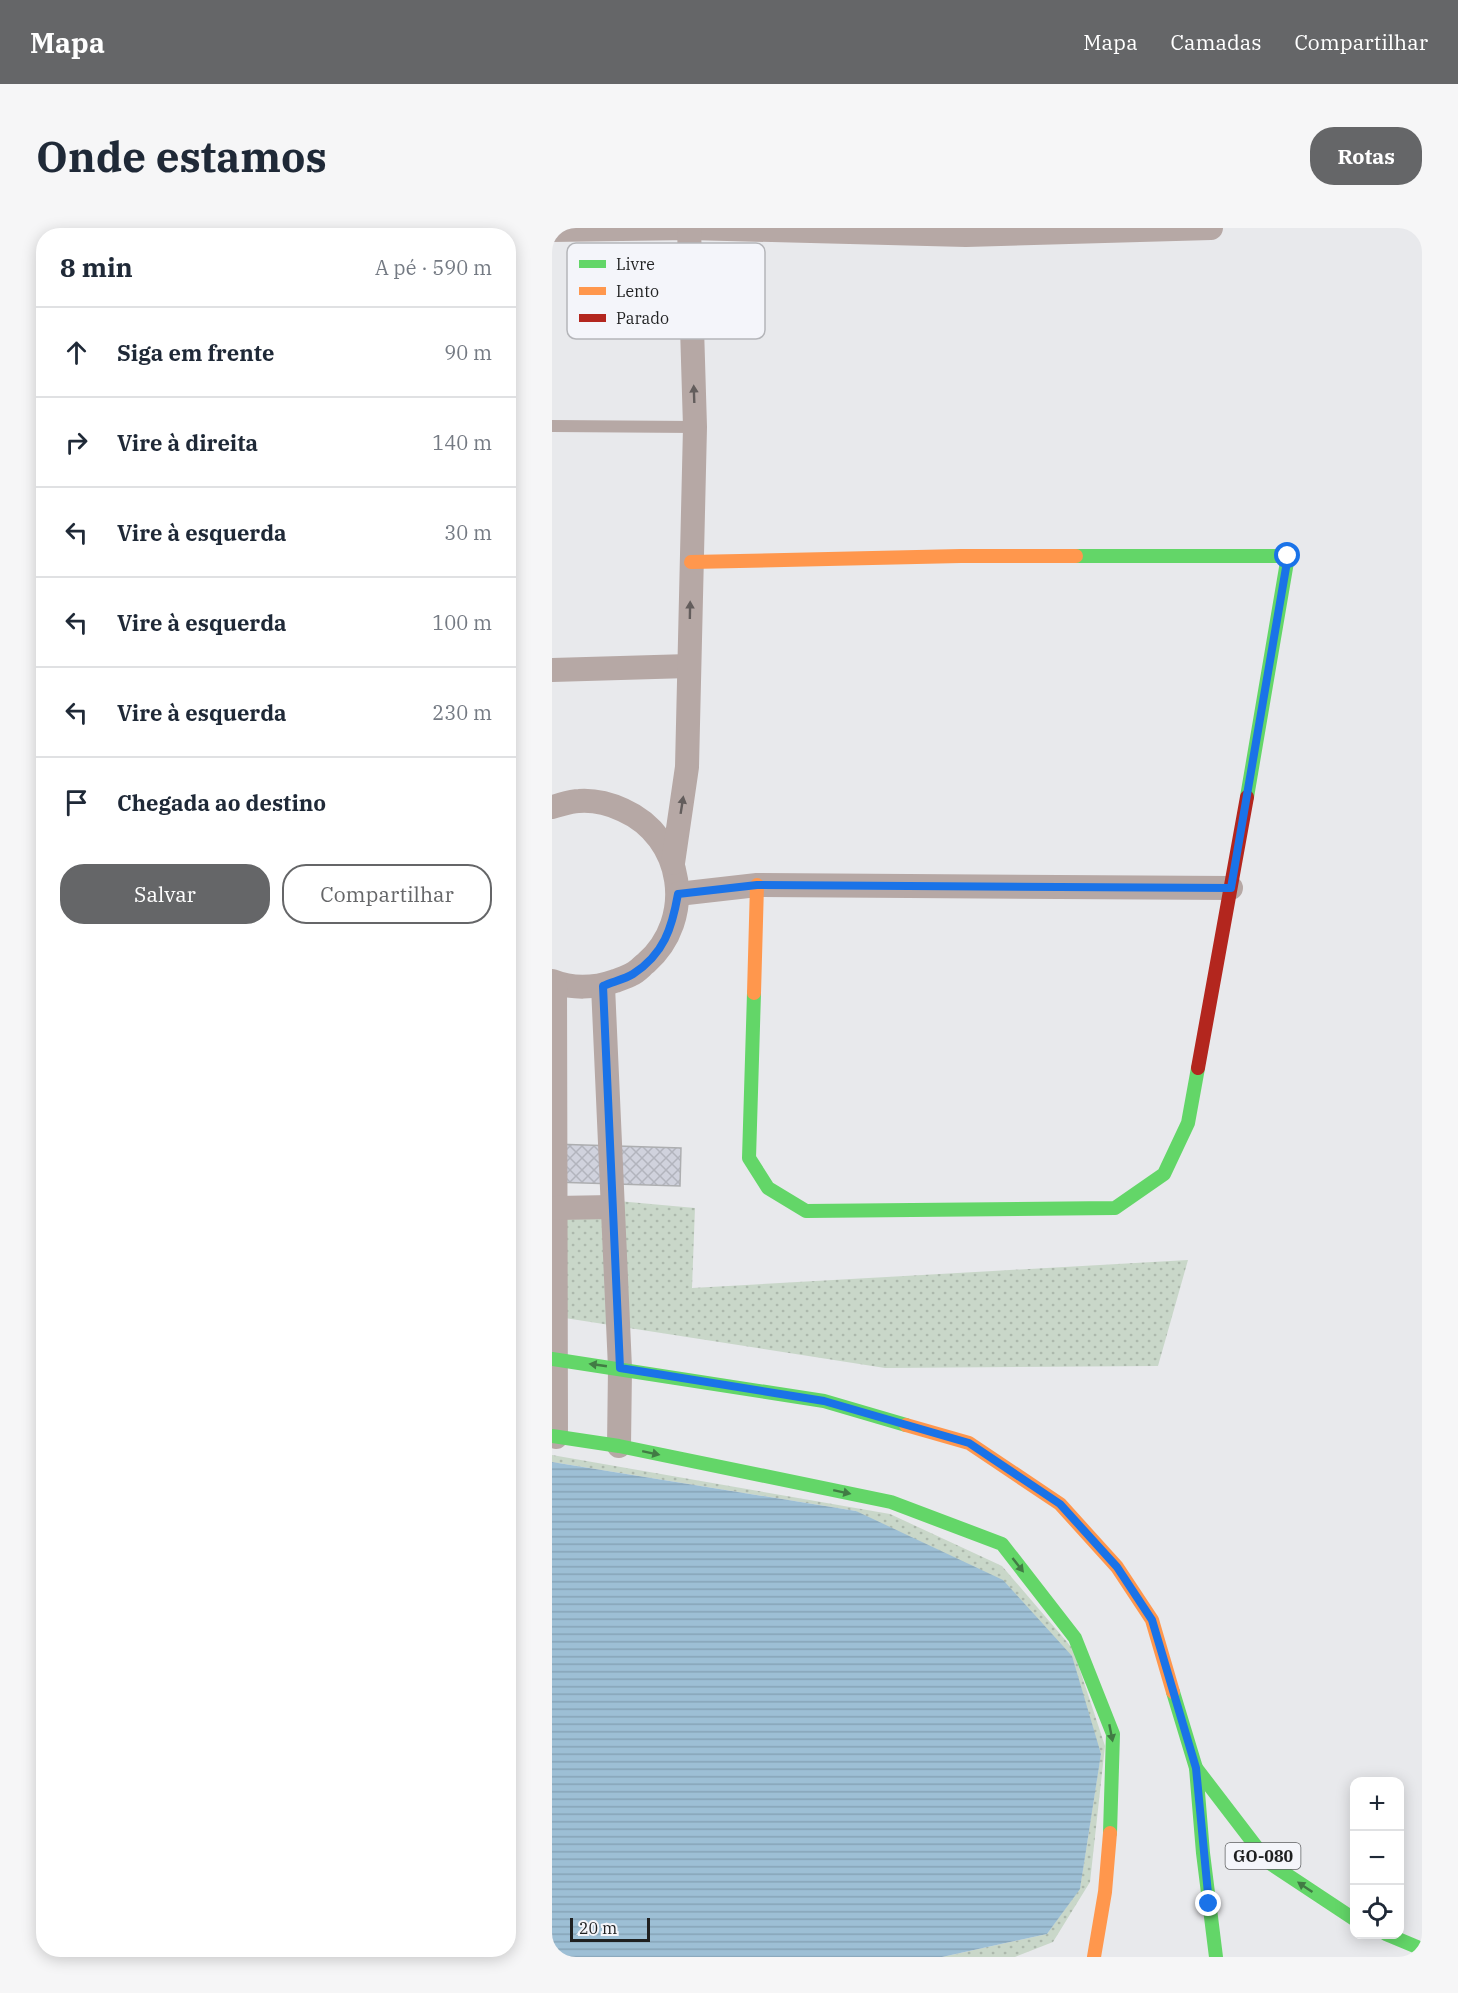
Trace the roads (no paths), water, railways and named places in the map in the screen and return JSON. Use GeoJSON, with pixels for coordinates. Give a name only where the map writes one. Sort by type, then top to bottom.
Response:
{"type":"FeatureCollection","features":[{"type":"Feature","properties":{"kind":"main road"},"geometry":{"type":"LineString","coordinates":[[691,562],[961,556],[1288,556],[1188,1123],[1164,1173],[1115,1208],[806,1211],[768,1188],[749,1158],[757,885]]}},
{"type":"Feature","properties":{"kind":"main road"},"geometry":{"type":"LineString","coordinates":[[553,1359],[824,1401],[969,1443],[1060,1504],[1117,1567],[1152,1620],[1196,1768],[1203,1853],[1216,1957]]}},
{"type":"Feature","properties":{"kind":"main road"},"geometry":{"type":"LineString","coordinates":[[554,1437],[619,1446],[891,1502],[1002,1544],[1075,1638],[1113,1734],[1112,1810],[1105,1892],[1094,1957]]}},
{"type":"Feature","properties":{"kind":"main road","name":"GO-080"},"geometry":{"type":"LineString","coordinates":[[1196,1768],[1268,1862],[1350,1916]]}},
{"type":"Feature","properties":{"kind":"main road"},"geometry":{"type":"LineString","coordinates":[[1396,1939],[1422,1949]]}},
{"type":"Feature","properties":{"kind":"street"},"geometry":{"type":"LineString","coordinates":[[689,228],[689,243]]}},
{"type":"Feature","properties":{"kind":"street"},"geometry":{"type":"LineString","coordinates":[[552,230],[689,228],[966,235],[1211,228]]}},
{"type":"Feature","properties":{"kind":"street"},"geometry":{"type":"LineString","coordinates":[[554,1437],[556,1208],[553,982],[578,987],[603,986],[633,974],[657,953],[673,925],[678,894],[673,863],[687,767],[695,427],[692,339]]}},
{"type":"Feature","properties":{"kind":"street"},"geometry":{"type":"LineString","coordinates":[[552,670],[689,666]]}},
{"type":"Feature","properties":{"kind":"street"},"geometry":{"type":"LineString","coordinates":[[552,807],[579,801],[608,804],[636,816],[658,837],[673,863]]}},
{"type":"Feature","properties":{"kind":"street"},"geometry":{"type":"LineString","coordinates":[[678,894],[757,885],[1231,888]]}},
{"type":"Feature","properties":{"kind":"street"},"geometry":{"type":"LineString","coordinates":[[603,986],[620,1368],[619,1446]]}},
{"type":"Feature","properties":{"kind":"street"},"geometry":{"type":"LineString","coordinates":[[556,1208],[612,1207]]}},
{"type":"Feature","properties":{"kind":"lane"},"geometry":{"type":"LineString","coordinates":[[552,426],[695,427]]}},
{"type":"Feature","properties":{"kind":"water"},"geometry":{"type":"Polygon","coordinates":[[[552,1462],[856,1511],[1003,1580],[1072,1656],[1101,1754],[1080,1889],[1047,1934],[942,1957],[552,1957],[552,1462]]]}}]}
